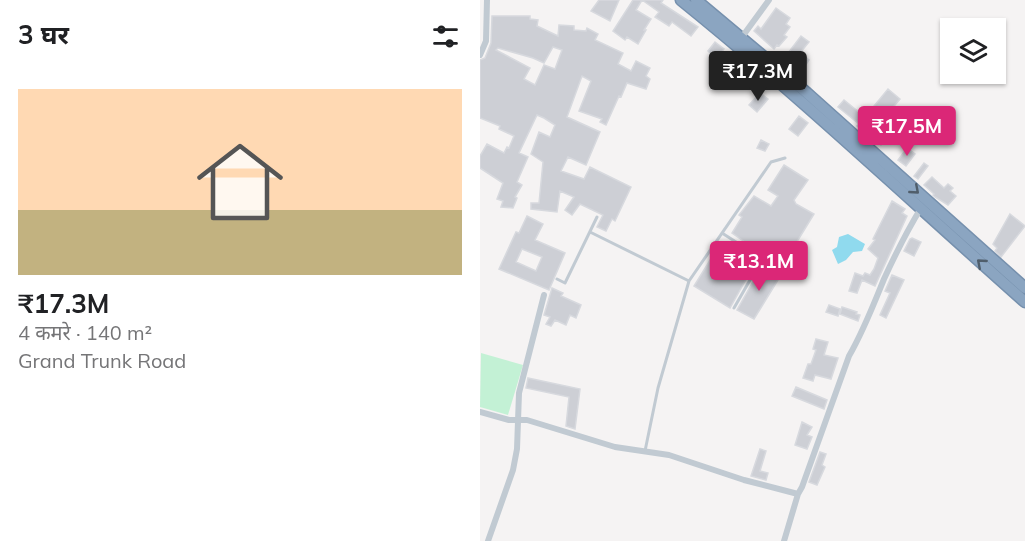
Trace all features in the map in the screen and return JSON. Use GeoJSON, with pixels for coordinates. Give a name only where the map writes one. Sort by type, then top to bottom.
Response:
{"type":"FeatureCollection","features":[{"type":"Feature","properties":{"kind":"highway"},"geometry":{"type":"LineString","coordinates":[[681,0],[764,63],[936,215],[1025,288]]}},
{"type":"Feature","properties":{"kind":"highway"},"geometry":{"type":"LineString","coordinates":[[696,0],[742,37],[764,63]]}},
{"type":"Feature","properties":{"kind":"highway"},"geometry":{"type":"LineString","coordinates":[[831,122],[921,208],[936,215],[1025,302]]}},
{"type":"Feature","properties":{"kind":"street"},"geometry":{"type":"LineString","coordinates":[[480,55],[486,41],[487,0]]}},
{"type":"Feature","properties":{"kind":"street"},"geometry":{"type":"LineString","coordinates":[[742,37],[769,0]]}},
{"type":"Feature","properties":{"kind":"street"},"geometry":{"type":"LineString","coordinates":[[784,541],[798,494],[849,356],[860,338],[898,250],[921,208]]}},
{"type":"Feature","properties":{"kind":"street"},"geometry":{"type":"LineString","coordinates":[[488,541],[513,470],[517,449],[519,393],[544,295]]}},
{"type":"Feature","properties":{"kind":"street"},"geometry":{"type":"LineString","coordinates":[[480,412],[509,420],[527,420],[615,447],[683,459],[754,483],[798,494]]}},
{"type":"Feature","properties":{"kind":"lane"},"geometry":{"type":"LineString","coordinates":[[645,451],[658,388],[689,281],[771,162],[786,158]]}},
{"type":"Feature","properties":{"kind":"lane"},"geometry":{"type":"LineString","coordinates":[[557,279],[565,283],[597,217]]}},
{"type":"Feature","properties":{"kind":"lane"},"geometry":{"type":"LineString","coordinates":[[590,232],[689,281]]}},
{"type":"Feature","properties":{"kind":"lane"},"geometry":{"type":"LineString","coordinates":[[722,233],[778,269]]}},
{"type":"Feature","properties":{"kind":"lane"},"geometry":{"type":"LineString","coordinates":[[734,308],[762,259]]}},
{"type":"Feature","properties":{"kind":"green space"},"geometry":{"type":"Polygon","coordinates":[[[481,353],[523,365],[508,415],[480,407],[481,353]]]}},
{"type":"Feature","properties":{"kind":"water"},"geometry":{"type":"Polygon","coordinates":[[[848,234],[865,244],[862,251],[853,252],[846,260],[838,264],[832,250],[837,247],[839,237],[848,234]]]}},
{"type":"Feature","properties":{"kind":"building"},"geometry":{"type":"Polygon","coordinates":[[[599,0],[619,0],[610,21],[591,11],[599,0]]]}},
{"type":"Feature","properties":{"kind":"building"},"geometry":{"type":"Polygon","coordinates":[[[633,0],[642,0],[636,10],[651,19],[638,44],[627,37],[625,40],[613,31],[633,0]]]}},
{"type":"Feature","properties":{"kind":"building"},"geometry":{"type":"Polygon","coordinates":[[[642,0],[663,0],[661,3],[698,27],[691,36],[672,22],[669,26],[655,17],[659,12],[642,0]]]}},
{"type":"Feature","properties":{"kind":"building"},"geometry":{"type":"Polygon","coordinates":[[[776,8],[790,18],[786,24],[790,27],[784,35],[787,37],[774,49],[754,31],[758,26],[761,29],[776,8]]]}},
{"type":"Feature","properties":{"kind":"building"},"geometry":{"type":"Polygon","coordinates":[[[492,16],[530,16],[530,19],[538,20],[537,26],[558,36],[559,25],[574,26],[574,30],[586,31],[587,28],[598,34],[595,40],[623,53],[618,64],[631,71],[636,61],[650,68],[646,76],[650,79],[646,89],[627,83],[606,125],[600,122],[602,119],[579,111],[591,81],[582,76],[567,117],[600,132],[586,165],[568,157],[561,171],[584,179],[590,167],[631,187],[615,221],[612,219],[606,231],[597,227],[603,215],[580,204],[572,215],[565,210],[574,197],[560,191],[557,212],[531,209],[531,203],[539,203],[543,162],[531,154],[539,132],[550,137],[555,125],[537,115],[519,153],[528,157],[517,182],[522,185],[515,197],[517,198],[513,208],[501,207],[503,201],[497,199],[503,183],[480,168],[480,156],[487,144],[504,153],[514,136],[499,129],[500,126],[480,118],[480,60],[485,58],[491,43],[492,16]],[[553,47],[544,63],[498,48],[496,50],[530,68],[524,79],[535,85],[544,65],[555,69],[562,50],[553,47]]]}},
{"type":"Feature","properties":{"kind":"building"},"geometry":{"type":"Polygon","coordinates":[[[801,36],[809,42],[800,53],[809,60],[803,69],[788,53],[801,36]]]}},
{"type":"Feature","properties":{"kind":"building"},"geometry":{"type":"Polygon","coordinates":[[[715,42],[724,49],[716,59],[708,51],[715,42]]]}},
{"type":"Feature","properties":{"kind":"building"},"geometry":{"type":"Polygon","coordinates":[[[734,58],[742,64],[739,68],[752,78],[748,82],[727,66],[734,58]]]}},
{"type":"Feature","properties":{"kind":"building"},"geometry":{"type":"Polygon","coordinates":[[[888,89],[900,99],[879,124],[891,133],[881,145],[838,107],[844,100],[865,117],[888,89]]]}},
{"type":"Feature","properties":{"kind":"building"},"geometry":{"type":"Polygon","coordinates":[[[760,93],[768,99],[757,112],[749,105],[760,93]]]}},
{"type":"Feature","properties":{"kind":"building"},"geometry":{"type":"Polygon","coordinates":[[[799,116],[808,123],[798,136],[789,129],[799,116]]]}},
{"type":"Feature","properties":{"kind":"building"},"geometry":{"type":"Polygon","coordinates":[[[761,140],[769,144],[765,151],[757,148],[761,140]]]}},
{"type":"Feature","properties":{"kind":"building"},"geometry":{"type":"Polygon","coordinates":[[[907,148],[915,154],[906,166],[898,160],[907,148]]]}},
{"type":"Feature","properties":{"kind":"building"},"geometry":{"type":"Polygon","coordinates":[[[924,163],[928,166],[918,179],[914,176],[924,163]]]}},
{"type":"Feature","properties":{"kind":"building"},"geometry":{"type":"Polygon","coordinates":[[[784,165],[808,180],[794,200],[796,204],[814,214],[795,245],[791,243],[785,253],[789,256],[782,268],[732,233],[742,217],[739,215],[754,196],[771,206],[778,196],[768,190],[784,165]]]}},
{"type":"Feature","properties":{"kind":"building"},"geometry":{"type":"Polygon","coordinates":[[[932,177],[944,188],[948,184],[953,188],[950,191],[956,196],[948,205],[935,197],[924,185],[932,177]]]}},
{"type":"Feature","properties":{"kind":"building"},"geometry":{"type":"Polygon","coordinates":[[[892,201],[905,209],[902,213],[907,216],[875,286],[862,280],[857,293],[849,291],[855,273],[863,276],[865,273],[870,275],[874,269],[878,258],[868,249],[875,240],[873,239],[892,201]]]}},
{"type":"Feature","properties":{"kind":"building"},"geometry":{"type":"Polygon","coordinates":[[[1010,214],[1025,226],[1001,257],[995,251],[997,248],[993,244],[1010,214]]]}},
{"type":"Feature","properties":{"kind":"building"},"geometry":{"type":"Polygon","coordinates":[[[527,216],[543,224],[535,240],[565,253],[549,290],[499,269],[516,232],[519,233],[527,216]],[[522,249],[516,262],[536,271],[542,257],[522,249]]]}},
{"type":"Feature","properties":{"kind":"building"},"geometry":{"type":"Polygon","coordinates":[[[912,238],[921,242],[914,256],[904,251],[912,238]]]}},
{"type":"Feature","properties":{"kind":"building"},"geometry":{"type":"Polygon","coordinates":[[[720,244],[754,265],[730,308],[694,286],[720,244]]]}},
{"type":"Feature","properties":{"kind":"building"},"geometry":{"type":"Polygon","coordinates":[[[763,264],[781,275],[754,319],[737,310],[763,264]]]}},
{"type":"Feature","properties":{"kind":"building"},"geometry":{"type":"Polygon","coordinates":[[[892,275],[904,280],[886,318],[880,315],[890,293],[885,291],[892,275]]]}},
{"type":"Feature","properties":{"kind":"building"},"geometry":{"type":"Polygon","coordinates":[[[552,288],[563,293],[561,296],[581,305],[576,318],[570,315],[566,325],[555,320],[551,326],[546,324],[550,317],[544,315],[552,288]]]}},
{"type":"Feature","properties":{"kind":"building"},"geometry":{"type":"Polygon","coordinates":[[[829,305],[840,309],[838,316],[826,312],[829,305]]]}},
{"type":"Feature","properties":{"kind":"building"},"geometry":{"type":"Polygon","coordinates":[[[842,307],[857,312],[856,314],[860,315],[858,321],[840,314],[842,307]]]}},
{"type":"Feature","properties":{"kind":"building"},"geometry":{"type":"Polygon","coordinates":[[[816,339],[828,342],[824,355],[838,358],[831,379],[815,375],[813,381],[803,378],[816,350],[813,349],[816,339]]]}},
{"type":"Feature","properties":{"kind":"building"},"geometry":{"type":"Polygon","coordinates":[[[528,378],[580,389],[575,429],[566,426],[569,397],[526,388],[528,378]]]}},
{"type":"Feature","properties":{"kind":"building"},"geometry":{"type":"Polygon","coordinates":[[[796,387],[827,400],[824,409],[792,396],[796,387]]]}},
{"type":"Feature","properties":{"kind":"building"},"geometry":{"type":"Polygon","coordinates":[[[802,422],[812,427],[807,435],[812,437],[807,449],[795,445],[802,422]]]}},
{"type":"Feature","properties":{"kind":"building"},"geometry":{"type":"Polygon","coordinates":[[[760,449],[766,451],[760,471],[768,473],[766,480],[751,476],[760,449]]]}},
{"type":"Feature","properties":{"kind":"building"},"geometry":{"type":"Polygon","coordinates":[[[820,452],[826,454],[822,465],[825,467],[817,485],[809,482],[820,452]]]}}]}
